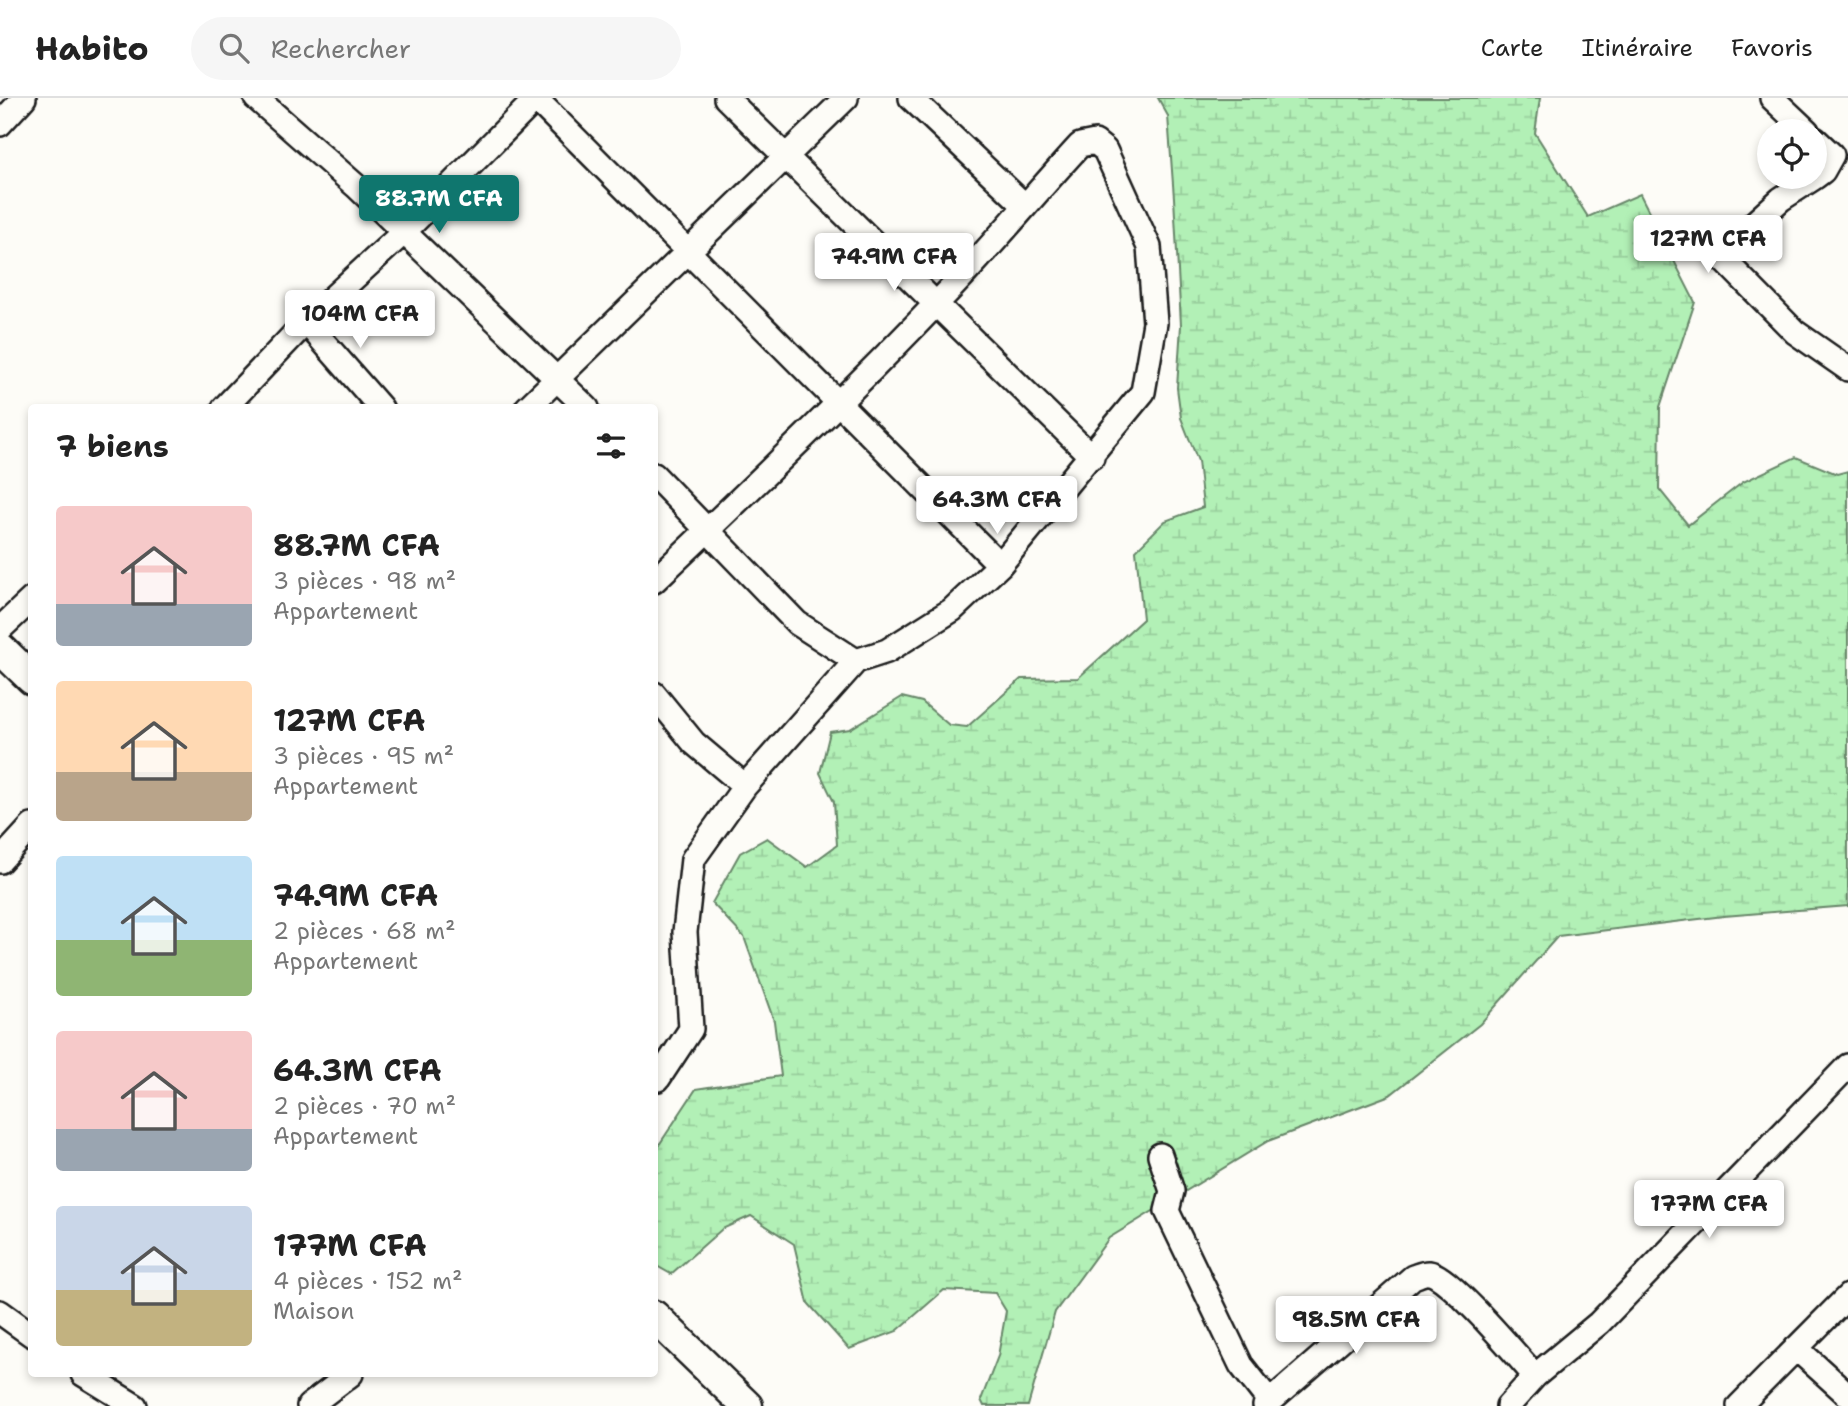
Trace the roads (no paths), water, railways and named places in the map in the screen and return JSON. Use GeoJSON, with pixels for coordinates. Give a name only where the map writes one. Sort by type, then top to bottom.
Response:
{"type":"FeatureCollection","features":[{"type":"Feature","properties":{"kind":"main road"},"geometry":{"type":"LineString","coordinates":[[0,648],[28,675]]}},
{"type":"Feature","properties":{"kind":"main road"},"geometry":{"type":"LineString","coordinates":[[658,1320],[747,1406]]}},
{"type":"Feature","properties":{"kind":"street"},"geometry":{"type":"LineString","coordinates":[[0,124],[24,98]]}},
{"type":"Feature","properties":{"kind":"street"},"geometry":{"type":"LineString","coordinates":[[228,404],[306,322],[404,232],[536,98],[1000,565]]}},
{"type":"Feature","properties":{"kind":"street"},"geometry":{"type":"LineString","coordinates":[[726,98],[1092,457]]}},
{"type":"Feature","properties":{"kind":"street"},"geometry":{"type":"LineString","coordinates":[[531,404],[846,98]]}},
{"type":"Feature","properties":{"kind":"street"},"geometry":{"type":"LineString","coordinates":[[911,98],[1024,205]]}},
{"type":"Feature","properties":{"kind":"street"},"geometry":{"type":"LineString","coordinates":[[1772,98],[1794,119]]}},
{"type":"Feature","properties":{"kind":"street"},"geometry":{"type":"LineString","coordinates":[[270,103],[583,404]]}},
{"type":"Feature","properties":{"kind":"street"},"geometry":{"type":"LineString","coordinates":[[658,577],[839,403],[936,304],[1080,145],[1095,142],[1105,150],[1149,247],[1155,323],[1143,392],[1092,457],[1000,565],[953,610],[887,651],[856,662],[745,786],[693,859],[685,932],[691,1029],[658,1078]]}},
{"type":"Feature","properties":{"kind":"street"},"geometry":{"type":"LineString","coordinates":[[1796,189],[1781,199],[1719,255],[1795,332],[1848,369]]}},
{"type":"Feature","properties":{"kind":"street"},"geometry":{"type":"LineString","coordinates":[[306,322],[378,404]]}},
{"type":"Feature","properties":{"kind":"street"},"geometry":{"type":"LineString","coordinates":[[658,479],[797,623],[856,662]]}},
{"type":"Feature","properties":{"kind":"street"},"geometry":{"type":"LineString","coordinates":[[0,629],[28,603]]}},
{"type":"Feature","properties":{"kind":"street"},"geometry":{"type":"LineString","coordinates":[[658,699],[694,743],[745,786]]}},
{"type":"Feature","properties":{"kind":"street"},"geometry":{"type":"LineString","coordinates":[[0,861],[28,830]]}},
{"type":"Feature","properties":{"kind":"street"},"geometry":{"type":"LineString","coordinates":[[1507,1406],[1535,1376],[1599,1323],[1848,1066]]}},
{"type":"Feature","properties":{"kind":"street"},"geometry":{"type":"LineString","coordinates":[[1160,1155],[1172,1191],[1167,1210],[1241,1365],[1268,1404],[1413,1278],[1429,1272],[1440,1277],[1471,1305],[1535,1376]]}},
{"type":"Feature","properties":{"kind":"street"},"geometry":{"type":"LineString","coordinates":[[1739,1406],[1848,1296]]}},
{"type":"Feature","properties":{"kind":"street"},"geometry":{"type":"LineString","coordinates":[[0,1312],[28,1332]]}},
{"type":"Feature","properties":{"kind":"street"},"geometry":{"type":"LineString","coordinates":[[1796,1348],[1848,1395]]}},
{"type":"Feature","properties":{"kind":"street"},"geometry":{"type":"LineString","coordinates":[[88,1377],[135,1406]]}},
{"type":"Feature","properties":{"kind":"street"},"geometry":{"type":"LineString","coordinates":[[309,1406],[347,1377]]}}]}
